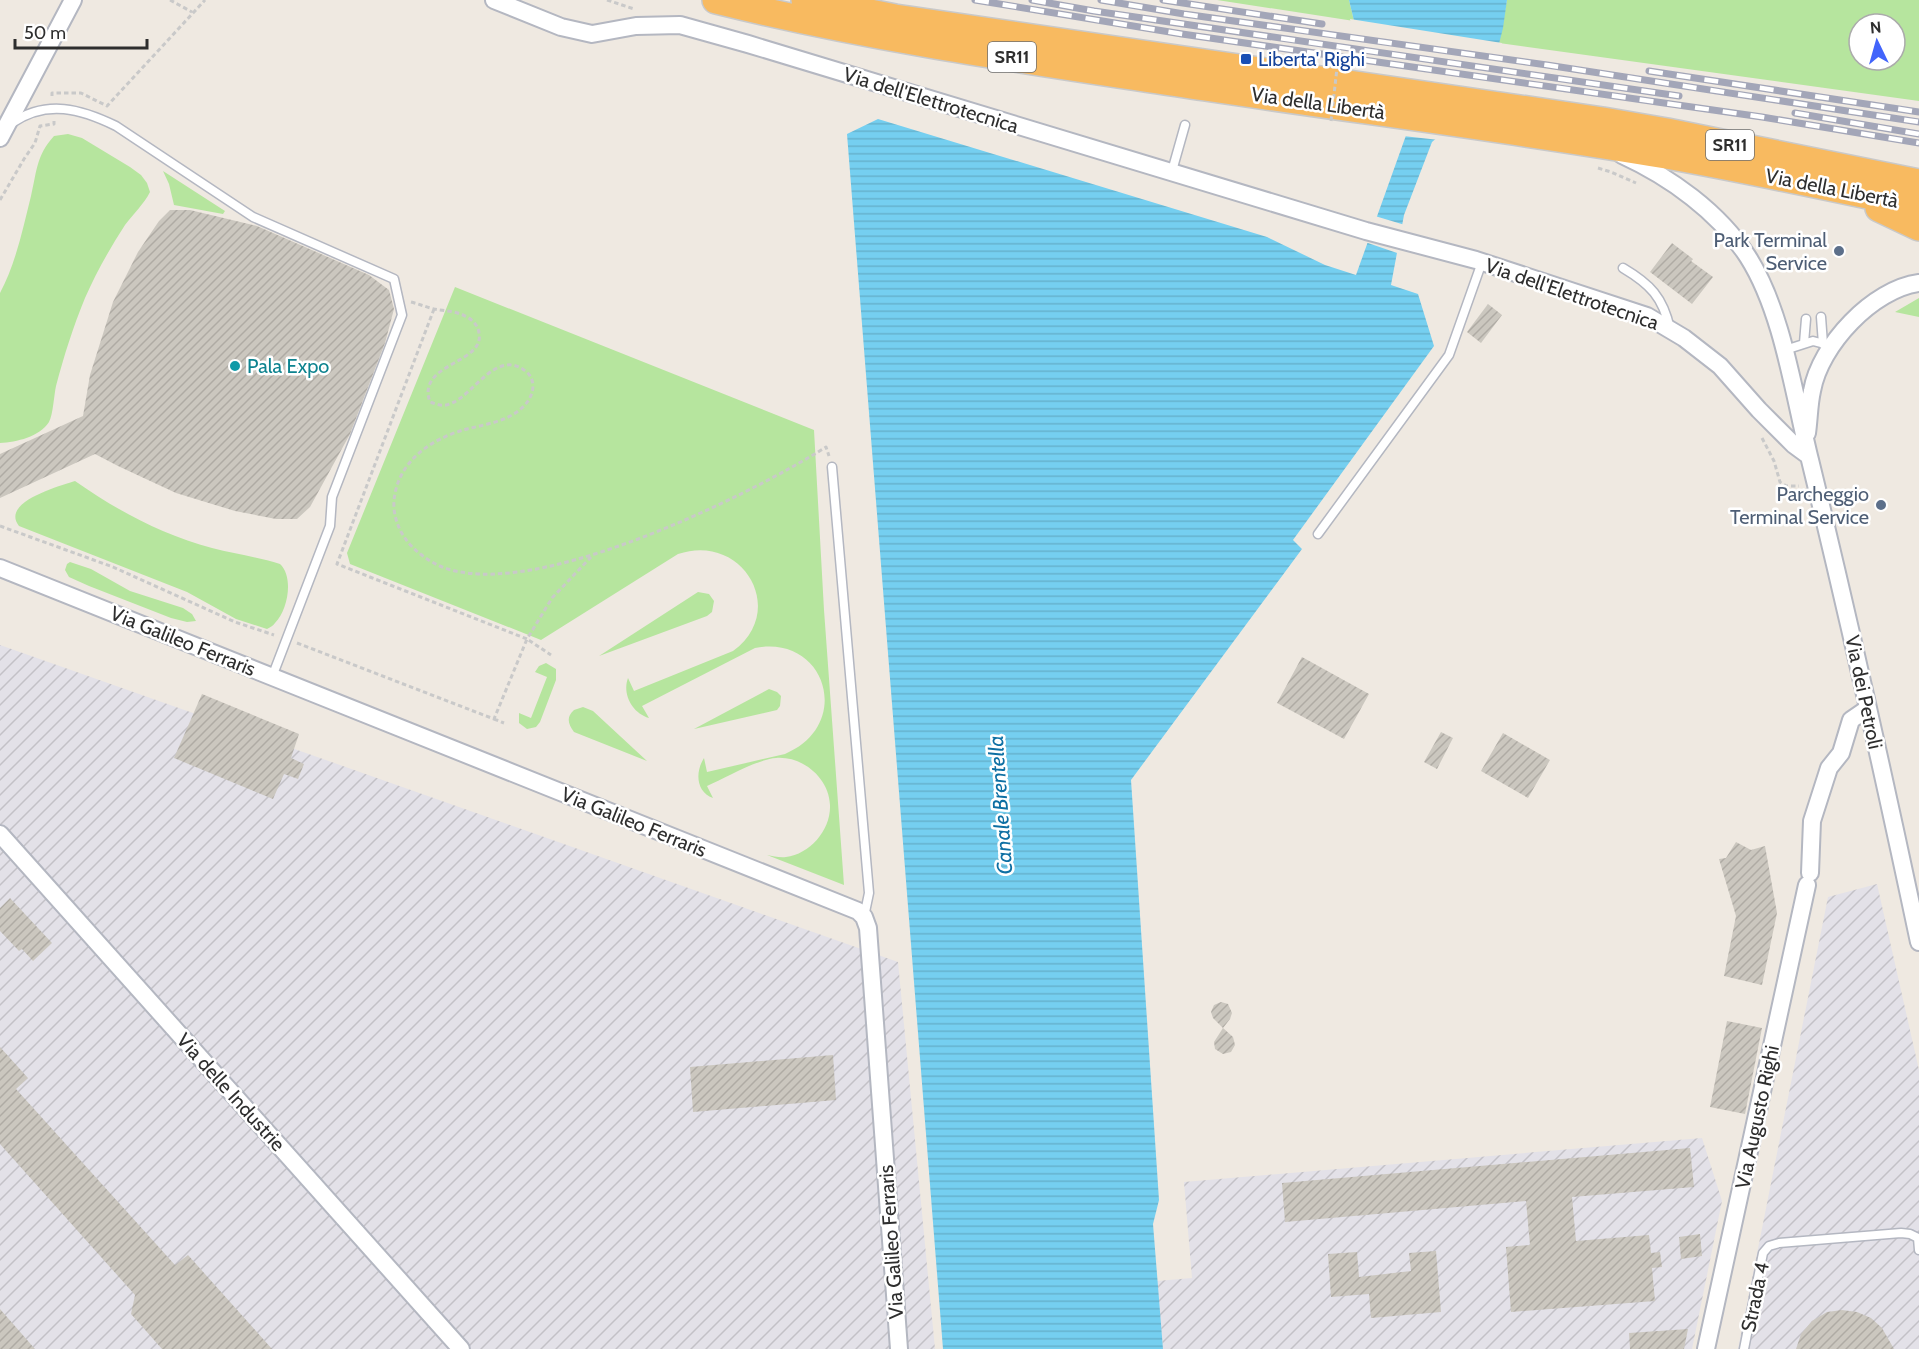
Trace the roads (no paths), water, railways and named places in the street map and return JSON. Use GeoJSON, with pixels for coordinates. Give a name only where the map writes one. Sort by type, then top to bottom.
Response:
{"type":"FeatureCollection","features":[{"type":"Feature","properties":{"kind":"highway","name":"Via della Libertà"},"geometry":{"type":"LineString","coordinates":[[716,0],[874,35],[1310,91],[1540,124],[1667,132],[1919,183]]}},
{"type":"Feature","properties":{"kind":"highway","name":"Via della Libertà"},"geometry":{"type":"LineString","coordinates":[[805,0],[1310,91]]}},
{"type":"Feature","properties":{"kind":"highway","name":"Via della Libertà"},"geometry":{"type":"LineString","coordinates":[[1540,124],[1579,141],[1670,156],[1919,206]]}},
{"type":"Feature","properties":{"kind":"highway"},"geometry":{"type":"LineString","coordinates":[[1540,124],[1736,133],[1919,164]]}},
{"type":"Feature","properties":{"kind":"highway"},"geometry":{"type":"LineString","coordinates":[[1840,189],[1919,226]]}},
{"type":"Feature","properties":{"kind":"street"},"geometry":{"type":"LineString","coordinates":[[3,133],[73,0]]}},
{"type":"Feature","properties":{"kind":"street","name":"Via dell'Elettrotecnica"},"geometry":{"type":"LineString","coordinates":[[494,0],[561,27],[592,34],[636,26],[680,25],[1366,231],[1482,262],[1647,316],[1671,329],[1720,366],[1794,445],[1807,449]]}},
{"type":"Feature","properties":{"kind":"street","name":"Via dei Petroli"},"geometry":{"type":"LineString","coordinates":[[1579,141],[1617,152],[1655,172],[1704,207],[1729,231],[1748,256],[1765,288],[1785,350],[1846,608],[1867,709],[1915,902],[1919,942]]}},
{"type":"Feature","properties":{"kind":"street","name":"Via dei Petroli"},"geometry":{"type":"LineString","coordinates":[[1807,449],[1812,390],[1828,345],[1868,307],[1889,293],[1910,284],[1919,283]]}},
{"type":"Feature","properties":{"kind":"street"},"geometry":{"type":"LineString","coordinates":[[1788,370],[1808,374],[1817,373]]}},
{"type":"Feature","properties":{"kind":"street","name":"Via Galileo Ferraris"},"geometry":{"type":"LineString","coordinates":[[0,568],[858,911],[864,917],[868,928],[899,1349]]}},
{"type":"Feature","properties":{"kind":"street","name":"Via Augusto Righi"},"geometry":{"type":"LineString","coordinates":[[1706,1349],[1808,879],[1812,821],[1829,768],[1841,753],[1851,720],[1867,709]]}},
{"type":"Feature","properties":{"kind":"street","name":"Via delle Industrie"},"geometry":{"type":"LineString","coordinates":[[0,834],[461,1349]]}},
{"type":"Feature","properties":{"kind":"lane"},"geometry":{"type":"LineString","coordinates":[[3,133],[25,114],[53,108],[92,114],[116,126],[253,217],[394,279],[402,315],[332,497],[330,526],[272,677]]}},
{"type":"Feature","properties":{"kind":"lane"},"geometry":{"type":"LineString","coordinates":[[1172,171],[1185,125]]}},
{"type":"Feature","properties":{"kind":"lane"},"geometry":{"type":"LineString","coordinates":[[1318,534],[1449,355],[1482,262]]}},
{"type":"Feature","properties":{"kind":"lane"},"geometry":{"type":"LineString","coordinates":[[1623,268],[1644,280],[1656,293],[1671,329]]}},
{"type":"Feature","properties":{"kind":"lane"},"geometry":{"type":"LineString","coordinates":[[1785,350],[1813,341],[1828,345],[1821,317]]}},
{"type":"Feature","properties":{"kind":"lane"},"geometry":{"type":"LineString","coordinates":[[1804,343],[1806,319]]}},
{"type":"Feature","properties":{"kind":"lane"},"geometry":{"type":"LineString","coordinates":[[832,467],[869,893],[864,917]]}},
{"type":"Feature","properties":{"kind":"lane","name":"Strada 4"},"geometry":{"type":"LineString","coordinates":[[1744,1349],[1763,1253],[1769,1246],[1779,1243],[1901,1233],[1918,1238]]}},
{"type":"Feature","properties":{"kind":"lane"},"geometry":{"type":"LineString","coordinates":[[1918,1238],[1919,1250]]}},
{"type":"Feature","properties":{"kind":"water","name":"Canale Brentella"},"geometry":{"type":"Polygon","coordinates":[[[1349,0],[1507,0],[1503,28],[1486,96],[1432,142],[1404,215],[1391,285],[1418,294],[1434,346],[1293,540],[1302,549],[1131,780],[1159,1200],[1153,1224],[1163,1349],[943,1349],[847,134],[878,119],[1267,237],[1325,265],[1356,275],[1409,127],[1354,21],[1349,0]]]}},
{"type":"Feature","properties":{"kind":"railway"},"geometry":{"type":"LineString","coordinates":[[975,0],[1182,34],[1762,117],[1919,143]]}},
{"type":"Feature","properties":{"kind":"railway"},"geometry":{"type":"LineString","coordinates":[[1032,0],[1679,96]]}},
{"type":"Feature","properties":{"kind":"railway"},"geometry":{"type":"LineString","coordinates":[[1101,0],[1919,122]]}},
{"type":"Feature","properties":{"kind":"railway"},"geometry":{"type":"LineString","coordinates":[[1163,0],[1322,24]]}},
{"type":"Feature","properties":{"kind":"railway"},"geometry":{"type":"LineString","coordinates":[[1649,71],[1919,112]]}},
{"type":"Feature","properties":{"kind":"railway"},"geometry":{"type":"LineString","coordinates":[[1795,113],[1919,134]]}},
{"type":"Feature","properties":{"kind":"place","name":"Liberta' Righi"},"geometry":{"type":"Point","coordinates":[1246,59]}},
{"type":"Feature","properties":{"kind":"place","name":"Park Terminal Service"},"geometry":{"type":"Point","coordinates":[1839,251]}},
{"type":"Feature","properties":{"kind":"place","name":"Pala Expo"},"geometry":{"type":"Point","coordinates":[235,366]}},
{"type":"Feature","properties":{"kind":"place","name":"Parcheggio Terminal Service"},"geometry":{"type":"Point","coordinates":[1881,505]}}]}
